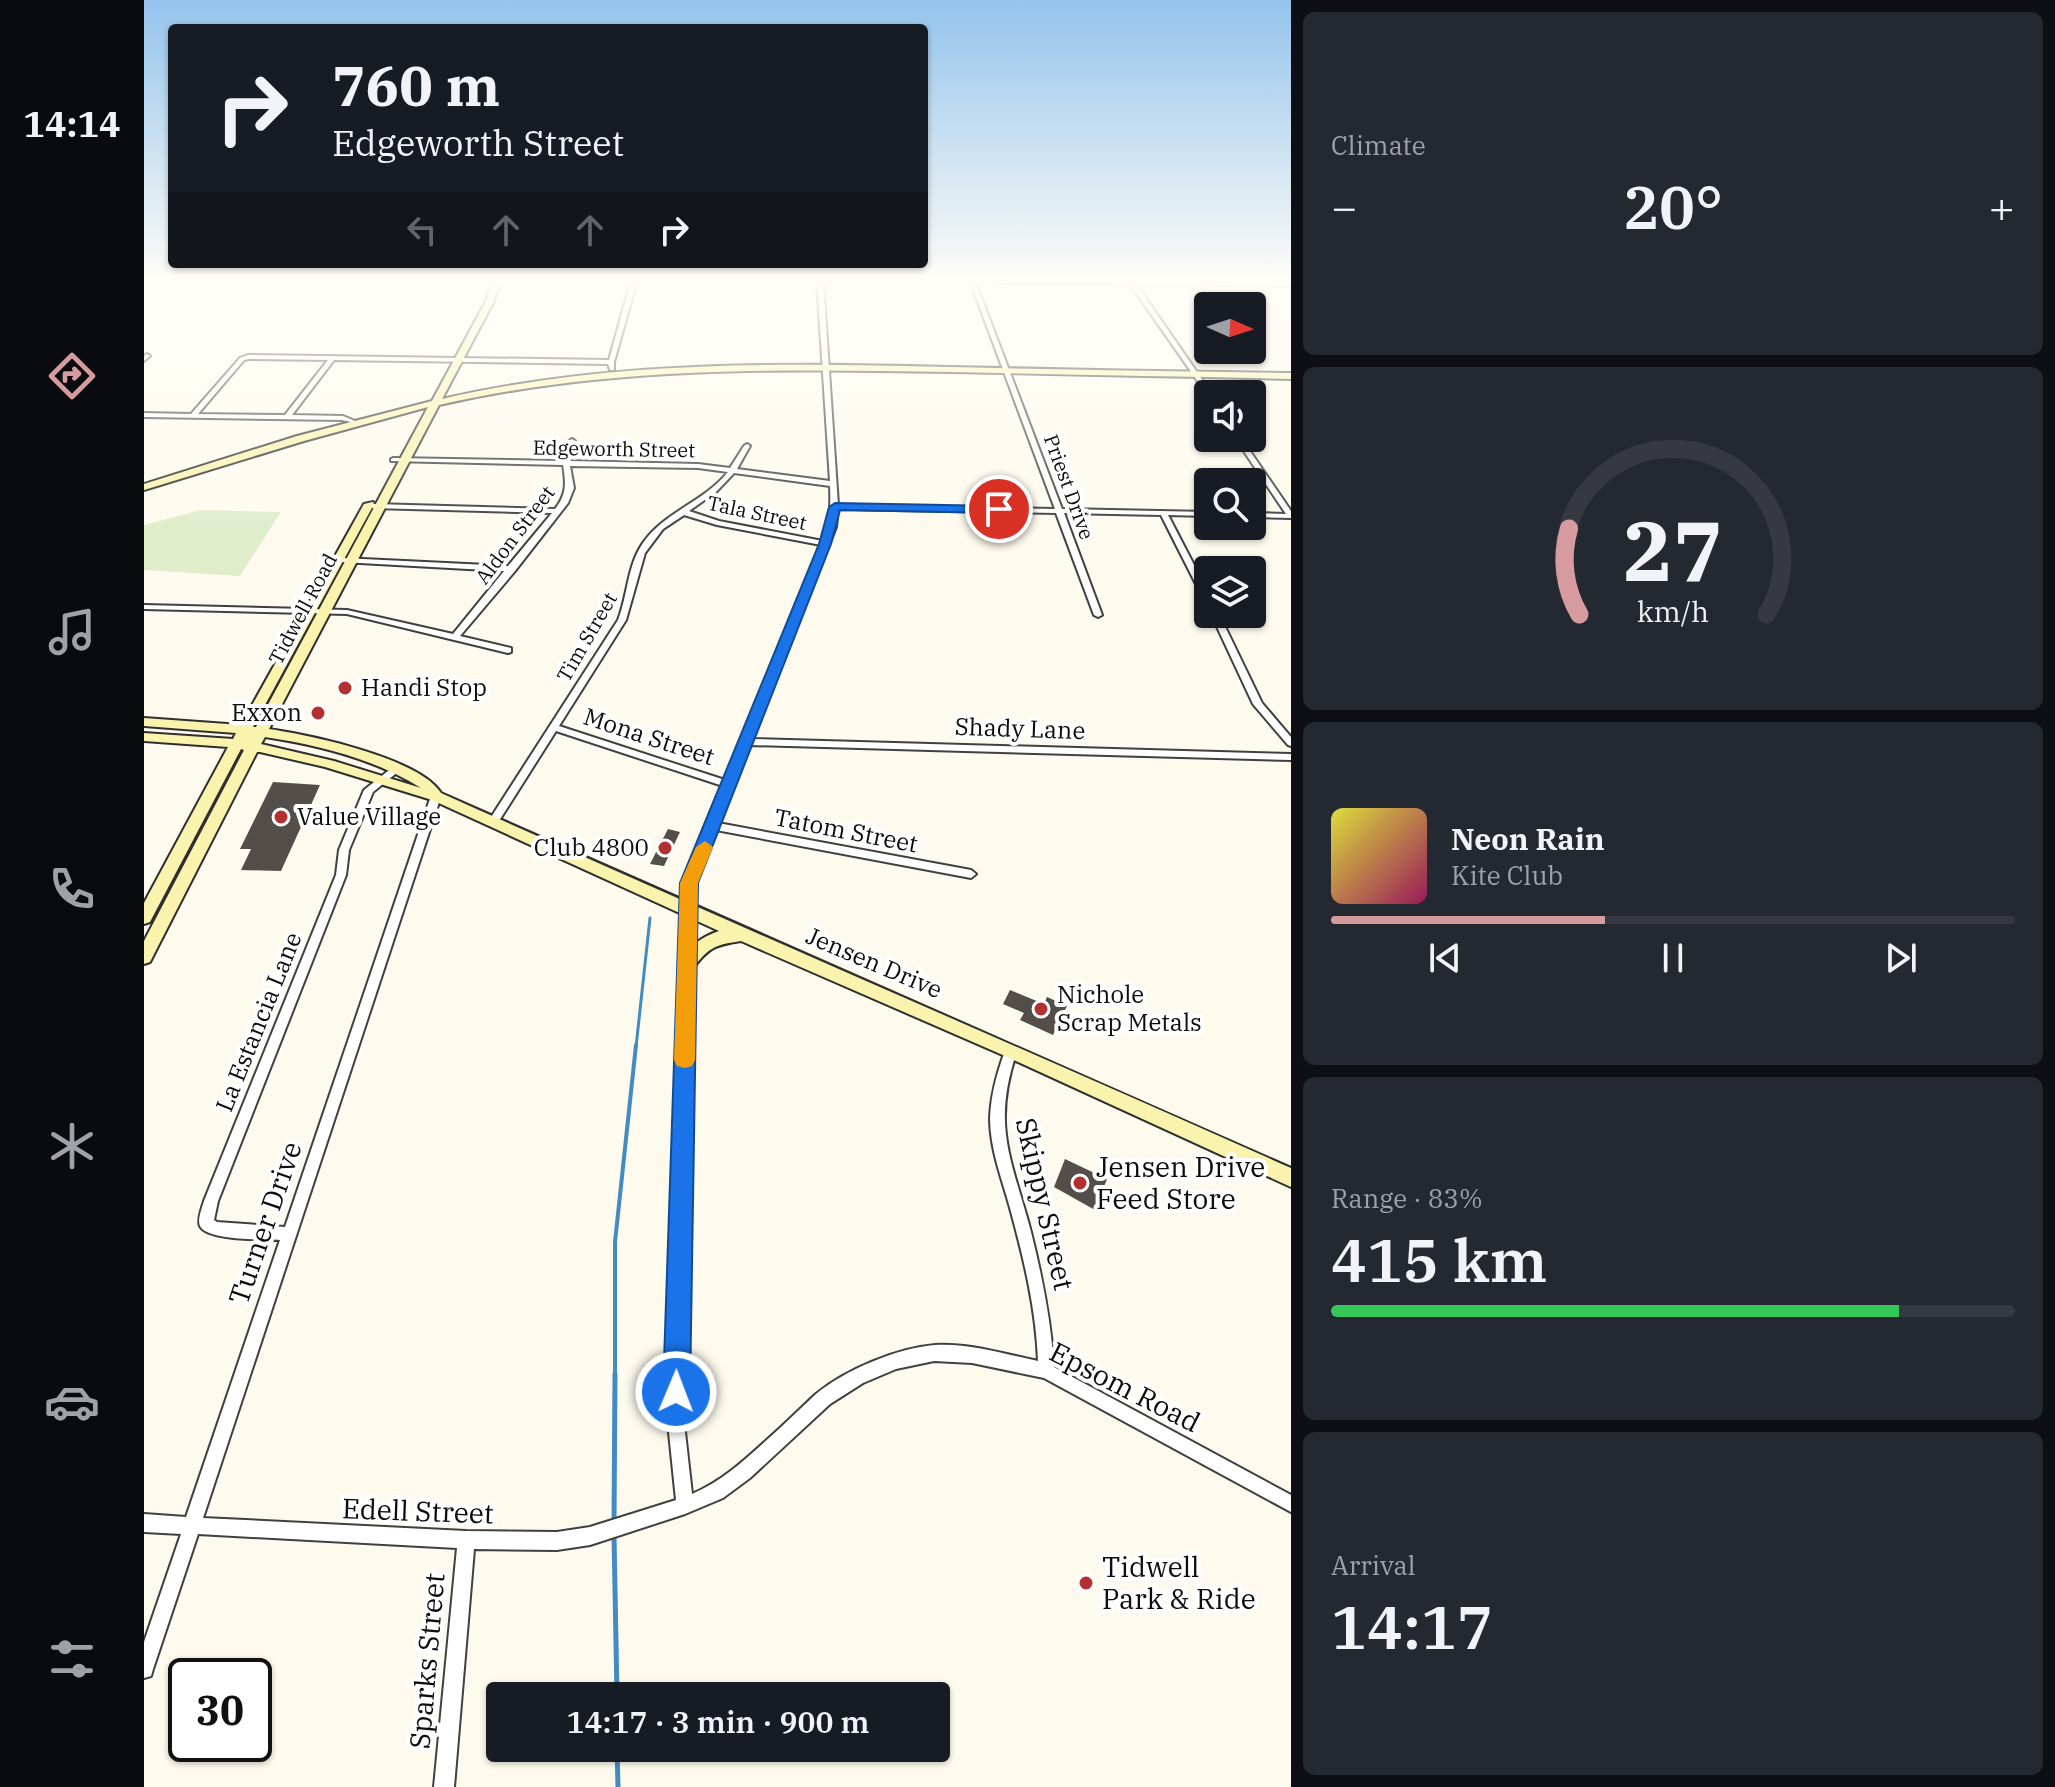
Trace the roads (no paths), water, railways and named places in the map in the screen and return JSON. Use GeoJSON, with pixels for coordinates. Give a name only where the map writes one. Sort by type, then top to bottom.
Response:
{"type":"FeatureCollection","features":[{"type":"Feature","properties":{"kind":"main road","name":"Tidwell Road"},"geometry":{"type":"LineString","coordinates":[[144,918],[197,819],[324,610],[345,560],[451,364]]}},
{"type":"Feature","properties":{"kind":"main road"},"geometry":{"type":"LineString","coordinates":[[144,487],[356,421],[430,402],[612,369],[689,364]]}},
{"type":"Feature","properties":{"kind":"main road"},"geometry":{"type":"LineString","coordinates":[[765,364],[1291,374]]}},
{"type":"Feature","properties":{"kind":"main road","name":"Tidwell Road"},"geometry":{"type":"LineString","coordinates":[[144,957],[215,820],[249,737],[309,610],[345,560]]}},
{"type":"Feature","properties":{"kind":"main road","name":"Jensen Drive"},"geometry":{"type":"LineString","coordinates":[[144,722],[249,737],[436,796],[1291,1178]]}},
{"type":"Feature","properties":{"kind":"main road","name":"Jensen Drive"},"geometry":{"type":"LineString","coordinates":[[144,737],[299,739],[396,769],[431,787],[436,796]]}},
{"type":"Feature","properties":{"kind":"main road"},"geometry":{"type":"LineString","coordinates":[[197,819],[215,820]]}},
{"type":"Feature","properties":{"kind":"main road"},"geometry":{"type":"LineString","coordinates":[[164,882],[183,881]]}},
{"type":"Feature","properties":{"kind":"main road"},"geometry":{"type":"LineString","coordinates":[[687,963],[711,939],[721,935],[746,936]]}},
{"type":"Feature","properties":{"kind":"street"},"geometry":{"type":"LineString","coordinates":[[193,416],[237,364]]}},
{"type":"Feature","properties":{"kind":"street"},"geometry":{"type":"LineString","coordinates":[[287,417],[327,364]]}},
{"type":"Feature","properties":{"kind":"street"},"geometry":{"type":"LineString","coordinates":[[539,364],[612,369],[613,364]]}},
{"type":"Feature","properties":{"kind":"street","name":"Priest Drive"},"geometry":{"type":"LineString","coordinates":[[1005,364],[1098,615]]}},
{"type":"Feature","properties":{"kind":"street"},"geometry":{"type":"LineString","coordinates":[[1189,364],[1199,380]]}},
{"type":"Feature","properties":{"kind":"street"},"geometry":{"type":"LineString","coordinates":[[685,1506],[676,1423],[689,883],[825,544],[835,507],[826,366]]}},
{"type":"Feature","properties":{"kind":"street"},"geometry":{"type":"LineString","coordinates":[[144,415],[343,418],[356,421]]}},
{"type":"Feature","properties":{"kind":"street","name":"Aldon Street"},"geometry":{"type":"LineString","coordinates":[[454,638],[558,511],[570,488],[566,464],[572,441]]}},
{"type":"Feature","properties":{"kind":"street","name":"Tim Street"},"geometry":{"type":"LineString","coordinates":[[493,822],[626,611],[638,559],[646,543],[663,525],[712,492],[733,471],[747,446]]}},
{"type":"Feature","properties":{"kind":"street"},"geometry":{"type":"LineString","coordinates":[[1248,452],[1291,516]]}},
{"type":"Feature","properties":{"kind":"street","name":"Edgeworth Street"},"geometry":{"type":"LineString","coordinates":[[399,460],[698,466],[833,484]]}},
{"type":"Feature","properties":{"kind":"street"},"geometry":{"type":"LineString","coordinates":[[374,506],[558,511]]}},
{"type":"Feature","properties":{"kind":"street"},"geometry":{"type":"LineString","coordinates":[[835,507],[1194,514]]}},
{"type":"Feature","properties":{"kind":"street","name":"Tala Street"},"geometry":{"type":"LineString","coordinates":[[683,512],[717,523],[825,544]]}},
{"type":"Feature","properties":{"kind":"street"},"geometry":{"type":"LineString","coordinates":[[1164,514],[1194,573]]}},
{"type":"Feature","properties":{"kind":"street"},"geometry":{"type":"LineString","coordinates":[[1266,515],[1291,516]]}},
{"type":"Feature","properties":{"kind":"street"},"geometry":{"type":"LineString","coordinates":[[345,560],[512,569]]}},
{"type":"Feature","properties":{"kind":"street"},"geometry":{"type":"LineString","coordinates":[[144,607],[324,610],[359,614],[508,650]]}},
{"type":"Feature","properties":{"kind":"street"},"geometry":{"type":"LineString","coordinates":[[1222,628],[1258,704],[1291,743]]}},
{"type":"Feature","properties":{"kind":"street","name":"Mona Street"},"geometry":{"type":"LineString","coordinates":[[555,728],[730,785]]}},
{"type":"Feature","properties":{"kind":"street","name":"Shady Lane"},"geometry":{"type":"LineString","coordinates":[[747,742],[1291,757]]}},
{"type":"Feature","properties":{"kind":"street","name":"La Estancia Lane"},"geometry":{"type":"LineString","coordinates":[[289,1234],[214,1229],[206,1223],[211,1201],[341,875],[344,850],[369,790],[396,769]]}},
{"type":"Feature","properties":{"kind":"street","name":"Turner Drive"},"geometry":{"type":"LineString","coordinates":[[144,1669],[436,796]]}},
{"type":"Feature","properties":{"kind":"street","name":"Tatom Street"},"geometry":{"type":"LineString","coordinates":[[714,826],[971,874]]}},
{"type":"Feature","properties":{"kind":"street","name":"Skippy Street"},"geometry":{"type":"LineString","coordinates":[[1011,1051],[998,1097],[997,1121],[1000,1146],[1037,1283],[1046,1371]]}},
{"type":"Feature","properties":{"kind":"street","name":"Epsom Road"},"geometry":{"type":"LineString","coordinates":[[685,1506],[717,1492],[744,1472],[824,1398],[857,1377],[896,1361],[934,1353],[969,1355],[1046,1371],[1291,1504]]}},
{"type":"Feature","properties":{"kind":"street","name":"Edell Street"},"geometry":{"type":"LineString","coordinates":[[144,1523],[466,1540],[557,1541],[590,1536],[685,1506]]}},
{"type":"Feature","properties":{"kind":"street","name":"Sparks Street"},"geometry":{"type":"LineString","coordinates":[[444,1787],[466,1540]]}},
{"type":"Feature","properties":{"kind":"waterway"},"geometry":{"type":"LineString","coordinates":[[636,1047],[650,918]]}},
{"type":"Feature","properties":{"kind":"waterway"},"geometry":{"type":"LineString","coordinates":[[615,1374],[615,1242],[636,1045]]}},
{"type":"Feature","properties":{"kind":"waterway"},"geometry":{"type":"LineString","coordinates":[[614,1521],[615,1374]]}},
{"type":"Feature","properties":{"kind":"waterway"},"geometry":{"type":"LineString","coordinates":[[614,1536],[617,1682]]}},
{"type":"Feature","properties":{"kind":"waterway"},"geometry":{"type":"LineString","coordinates":[[617,1762],[618,1787]]}},
{"type":"Feature","properties":{"kind":"place","name":"Handi Stop"},"geometry":{"type":"Point","coordinates":[345,688]}},
{"type":"Feature","properties":{"kind":"place","name":"Exxon"},"geometry":{"type":"Point","coordinates":[318,713]}},
{"type":"Feature","properties":{"kind":"place","name":"Value Village"},"geometry":{"type":"Point","coordinates":[281,817]}},
{"type":"Feature","properties":{"kind":"place","name":"Club 4800"},"geometry":{"type":"Point","coordinates":[665,848]}},
{"type":"Feature","properties":{"kind":"place","name":"Nichole Scrap Metals"},"geometry":{"type":"Point","coordinates":[1041,1009]}},
{"type":"Feature","properties":{"kind":"place","name":"Jensen Drive Feed Store"},"geometry":{"type":"Point","coordinates":[1080,1183]}},
{"type":"Feature","properties":{"kind":"place","name":"Tidwell Park & Ride"},"geometry":{"type":"Point","coordinates":[1086,1583]}}]}
